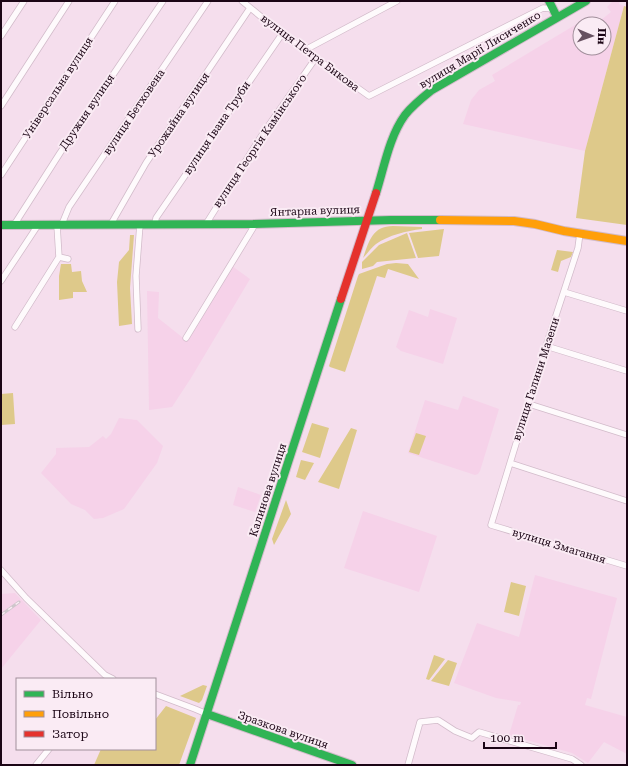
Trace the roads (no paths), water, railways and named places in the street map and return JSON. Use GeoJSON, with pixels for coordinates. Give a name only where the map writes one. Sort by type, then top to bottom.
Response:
{"type":"FeatureCollection","features":[{"type":"Feature","properties":{"kind":"main road"},"geometry":{"type":"LineString","coordinates":[[549,1],[557,17]]}},
{"type":"Feature","properties":{"kind":"main road","name":"вулиця Марії Лисиченко"},"geometry":{"type":"LineString","coordinates":[[366,220],[393,138],[409,109],[415,103],[432,90],[586,1]]}},
{"type":"Feature","properties":{"kind":"main road","name":"Янтарна вулиця"},"geometry":{"type":"LineString","coordinates":[[1,225],[253,224],[366,220],[514,221],[627,241]]}},
{"type":"Feature","properties":{"kind":"main road","name":"Калинова вулиця"},"geometry":{"type":"LineString","coordinates":[[190,765],[366,220]]}},
{"type":"Feature","properties":{"kind":"main road","name":"Зразкова вулиця"},"geometry":{"type":"LineString","coordinates":[[207,714],[352,765]]}},
{"type":"Feature","properties":{"kind":"street"},"geometry":{"type":"LineString","coordinates":[[1,36],[24,1]]}},
{"type":"Feature","properties":{"kind":"street"},"geometry":{"type":"LineString","coordinates":[[1,106],[69,1]]}},
{"type":"Feature","properties":{"kind":"street","name":"Універсальна вулиця"},"geometry":{"type":"LineString","coordinates":[[1,175],[115,1]]}},
{"type":"Feature","properties":{"kind":"street","name":"Дружня вулиця"},"geometry":{"type":"LineString","coordinates":[[14,225],[60,153],[163,1]]}},
{"type":"Feature","properties":{"kind":"street","name":"вулиця Бетховена"},"geometry":{"type":"LineString","coordinates":[[60,225],[70,207],[208,1]]}},
{"type":"Feature","properties":{"kind":"street"},"geometry":{"type":"LineString","coordinates":[[305,50],[397,1]]}},
{"type":"Feature","properties":{"kind":"street","name":"вулиця Петра Бикова"},"geometry":{"type":"LineString","coordinates":[[248,3],[282,34],[315,59],[369,96],[543,8],[553,9]]}},
{"type":"Feature","properties":{"kind":"street","name":"Урожайна вулиця"},"geometry":{"type":"LineString","coordinates":[[111,224],[146,163],[248,3]]}},
{"type":"Feature","properties":{"kind":"street","name":"вулиця Івана Труби"},"geometry":{"type":"LineString","coordinates":[[155,224],[156,218],[282,34]]}},
{"type":"Feature","properties":{"kind":"street","name":"вулиця Георгія Камінського"},"geometry":{"type":"LineString","coordinates":[[206,224],[262,135],[315,59]]}},
{"type":"Feature","properties":{"kind":"street"},"geometry":{"type":"LineString","coordinates":[[138,329],[136,276],[140,224]]}},
{"type":"Feature","properties":{"kind":"street"},"geometry":{"type":"LineString","coordinates":[[186,338],[253,224]]}},
{"type":"Feature","properties":{"kind":"street"},"geometry":{"type":"LineString","coordinates":[[1,281],[38,225]]}},
{"type":"Feature","properties":{"kind":"street"},"geometry":{"type":"LineString","coordinates":[[15,327],[59,257],[60,225]]}},
{"type":"Feature","properties":{"kind":"street","name":"вулиця Галини Мазепи"},"geometry":{"type":"LineString","coordinates":[[491,525],[546,346],[579,246],[580,233]]}},
{"type":"Feature","properties":{"kind":"street"},"geometry":{"type":"LineString","coordinates":[[59,257],[68,259]]}},
{"type":"Feature","properties":{"kind":"street"},"geometry":{"type":"LineString","coordinates":[[564,292],[627,311]]}},
{"type":"Feature","properties":{"kind":"street"},"geometry":{"type":"LineString","coordinates":[[546,346],[627,371]]}},
{"type":"Feature","properties":{"kind":"street"},"geometry":{"type":"LineString","coordinates":[[528,404],[627,435]]}},
{"type":"Feature","properties":{"kind":"street"},"geometry":{"type":"LineString","coordinates":[[510,464],[627,501]]}},
{"type":"Feature","properties":{"kind":"street","name":"вулиця Змагання"},"geometry":{"type":"LineString","coordinates":[[491,525],[627,566]]}},
{"type":"Feature","properties":{"kind":"street"},"geometry":{"type":"LineString","coordinates":[[1,570],[26,598],[104,677]]}},
{"type":"Feature","properties":{"kind":"street"},"geometry":{"type":"LineString","coordinates":[[156,694],[207,714]]}},
{"type":"Feature","properties":{"kind":"street"},"geometry":{"type":"LineString","coordinates":[[408,765],[420,722],[438,720],[455,731],[472,738],[479,732],[572,758],[580,765]]}},
{"type":"Feature","properties":{"kind":"street"},"geometry":{"type":"LineString","coordinates":[[36,765],[48,750]]}},
{"type":"Feature","properties":{"kind":"railway"},"geometry":{"type":"LineString","coordinates":[[1,615],[19,602]]}}]}
